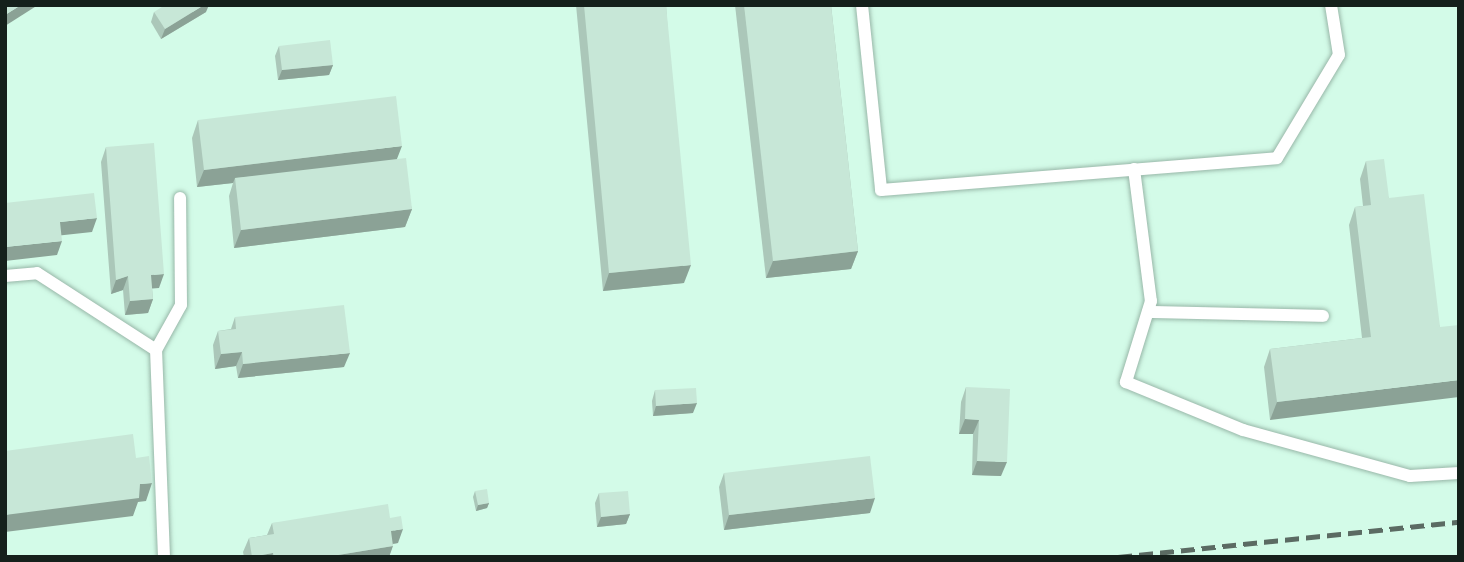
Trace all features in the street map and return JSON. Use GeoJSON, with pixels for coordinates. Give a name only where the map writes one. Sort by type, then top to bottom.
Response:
{"type":"FeatureCollection","features":[{"type":"Feature","properties":{"kind":"lane"},"geometry":{"type":"LineString","coordinates":[[862,5],[881,190],[1277,158],[1339,55],[1331,5]]}},
{"type":"Feature","properties":{"kind":"lane"},"geometry":{"type":"LineString","coordinates":[[1134,169],[1148,312],[1126,382],[1244,430],[1410,477],[1459,473]]}},
{"type":"Feature","properties":{"kind":"lane"},"geometry":{"type":"LineString","coordinates":[[164,557],[156,350],[181,305],[180,198]]}},
{"type":"Feature","properties":{"kind":"lane"},"geometry":{"type":"LineString","coordinates":[[5,276],[37,273],[156,350]]}},
{"type":"Feature","properties":{"kind":"lane"},"geometry":{"type":"LineString","coordinates":[[1148,312],[1323,316]]}},
{"type":"Feature","properties":{"kind":"shaded area"},"geometry":{"type":"Polygon","coordinates":[[[5,5],[1459,5],[1459,557],[5,557],[5,5]]]}},
{"type":"Feature","properties":{"kind":"building"},"geometry":{"type":"Polygon","coordinates":[[[5,5],[21,5],[5,15],[5,5]]]}},
{"type":"Feature","properties":{"kind":"building"},"geometry":{"type":"Polygon","coordinates":[[[165,5],[204,5],[165,29],[154,12],[165,5]]]}},
{"type":"Feature","properties":{"kind":"building"},"geometry":{"type":"Polygon","coordinates":[[[584,5],[666,5],[691,265],[609,273],[584,5]]]}},
{"type":"Feature","properties":{"kind":"building"},"geometry":{"type":"Polygon","coordinates":[[[744,5],[831,5],[858,251],[773,261],[744,5]]]}},
{"type":"Feature","properties":{"kind":"building"},"geometry":{"type":"Polygon","coordinates":[[[330,40],[333,65],[282,70],[279,46],[330,40]]]}},
{"type":"Feature","properties":{"kind":"building"},"geometry":{"type":"Polygon","coordinates":[[[396,96],[402,146],[204,170],[198,120],[396,96]]]}},
{"type":"Feature","properties":{"kind":"building"},"geometry":{"type":"Polygon","coordinates":[[[154,143],[164,274],[151,275],[153,299],[130,301],[128,276],[116,280],[106,147],[154,143]]]}},
{"type":"Feature","properties":{"kind":"building"},"geometry":{"type":"Polygon","coordinates":[[[406,158],[412,209],[241,230],[235,178],[406,158]]]}},
{"type":"Feature","properties":{"kind":"building"},"geometry":{"type":"Polygon","coordinates":[[[1384,159],[1389,198],[1424,194],[1440,327],[1459,325],[1459,380],[1277,402],[1270,349],[1371,337],[1355,207],[1371,205],[1366,161],[1384,159]]]}},
{"type":"Feature","properties":{"kind":"building"},"geometry":{"type":"Polygon","coordinates":[[[94,193],[97,218],[60,222],[62,241],[5,247],[5,203],[94,193]]]}},
{"type":"Feature","properties":{"kind":"building"},"geometry":{"type":"Polygon","coordinates":[[[344,305],[350,353],[243,364],[242,352],[221,354],[218,331],[236,329],[235,317],[344,305]]]}},
{"type":"Feature","properties":{"kind":"building"},"geometry":{"type":"Polygon","coordinates":[[[966,387],[1010,389],[1007,462],[977,461],[979,420],[965,419],[966,387]]]}},
{"type":"Feature","properties":{"kind":"building"},"geometry":{"type":"Polygon","coordinates":[[[696,388],[697,403],[656,406],[655,390],[696,388]]]}},
{"type":"Feature","properties":{"kind":"building"},"geometry":{"type":"Polygon","coordinates":[[[133,434],[136,458],[149,456],[152,483],[140,484],[139,498],[5,515],[5,451],[133,434]]]}},
{"type":"Feature","properties":{"kind":"building"},"geometry":{"type":"Polygon","coordinates":[[[870,456],[875,498],[729,515],[724,473],[870,456]]]}},
{"type":"Feature","properties":{"kind":"building"},"geometry":{"type":"Polygon","coordinates":[[[487,489],[489,503],[478,505],[475,491],[487,489]]]}},
{"type":"Feature","properties":{"kind":"building"},"geometry":{"type":"Polygon","coordinates":[[[628,491],[630,514],[601,517],[599,493],[628,491]]]}},
{"type":"Feature","properties":{"kind":"building"},"geometry":{"type":"Polygon","coordinates":[[[388,504],[390,518],[401,516],[403,529],[391,531],[393,546],[326,557],[274,557],[273,553],[252,557],[249,538],[274,534],[272,523],[388,504]]]}},
{"type":"Feature","properties":{"kind":"railway"},"geometry":{"type":"LineString","coordinates":[[1118,557],[1459,522]]}}]}
